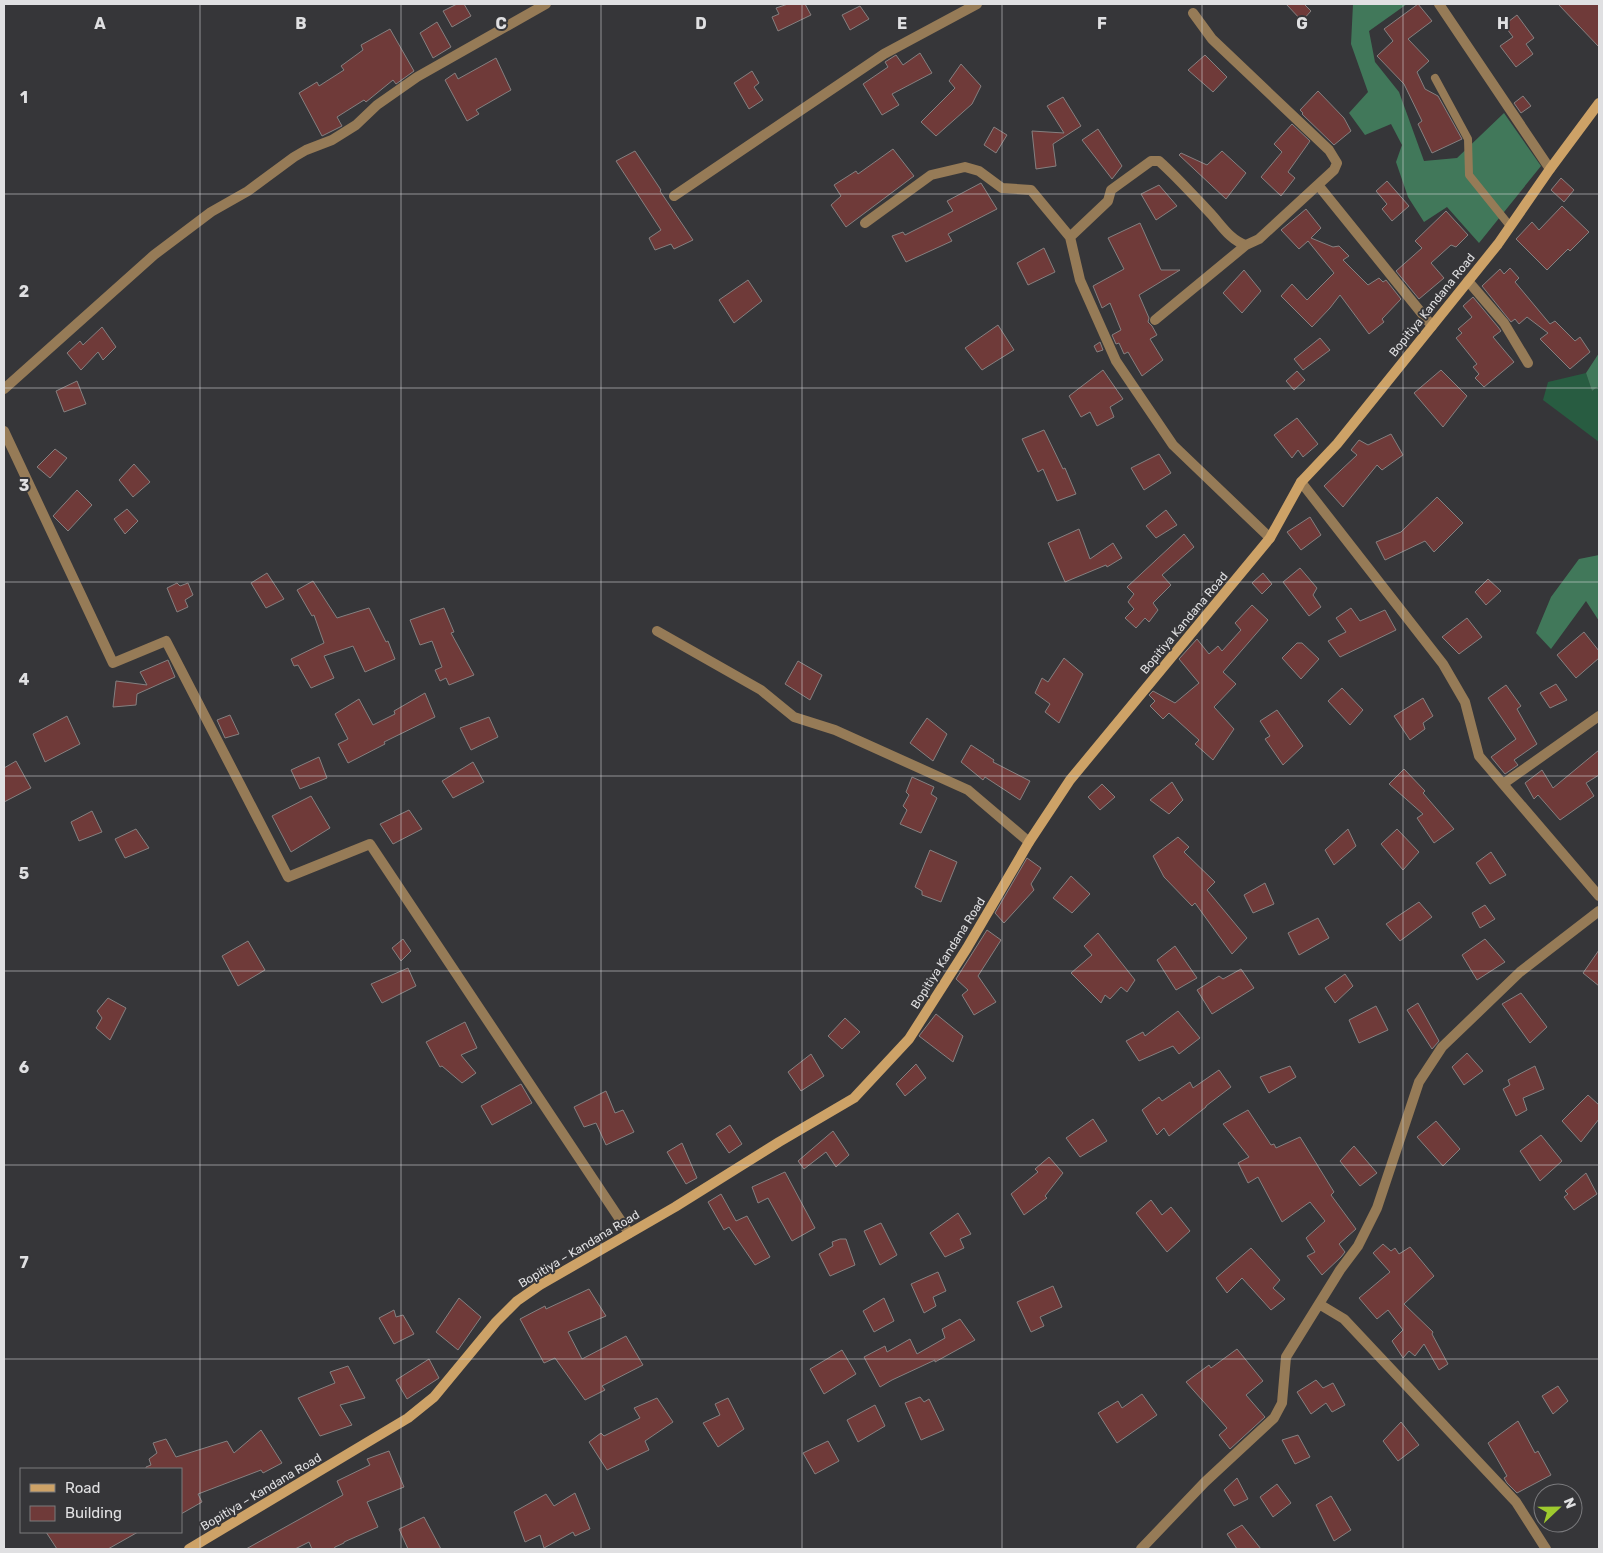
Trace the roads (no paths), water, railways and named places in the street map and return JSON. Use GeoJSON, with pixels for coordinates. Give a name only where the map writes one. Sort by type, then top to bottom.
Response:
{"type":"FeatureCollection","features":[{"type":"Feature","properties":{"kind":"main road","name":"Bopitiya Kandana Road"},"geometry":{"type":"LineString","coordinates":[[779,1142],[854,1098],[908,1039],[967,948],[1029,842],[1070,780],[1270,538],[1301,482],[1337,444],[1468,281],[1599,103]]}},
{"type":"Feature","properties":{"kind":"main road","name":"Bopitiya – Kandana Road"},"geometry":{"type":"LineString","coordinates":[[189,1549],[408,1418],[434,1397],[496,1322],[517,1301],[540,1285],[675,1207],[779,1142]]}},
{"type":"Feature","properties":{"kind":"street"},"geometry":{"type":"LineString","coordinates":[[4,389],[154,255],[211,212],[248,190],[300,153],[332,140],[356,125],[378,105],[417,77],[546,4]]}},
{"type":"Feature","properties":{"kind":"street"},"geometry":{"type":"LineString","coordinates":[[674,196],[884,54],[977,4]]}},
{"type":"Feature","properties":{"kind":"street"},"geometry":{"type":"LineString","coordinates":[[1439,4],[1550,169]]}},
{"type":"Feature","properties":{"kind":"street"},"geometry":{"type":"LineString","coordinates":[[1155,320],[1246,245],[1259,239],[1334,170],[1337,164],[1329,150],[1212,39],[1193,13]]}},
{"type":"Feature","properties":{"kind":"street"},"geometry":{"type":"LineString","coordinates":[[1070,236],[1108,201],[1111,190],[1151,161],[1158,161],[1170,171],[1228,233],[1239,243],[1246,245]]}},
{"type":"Feature","properties":{"kind":"street"},"geometry":{"type":"LineString","coordinates":[[864,223],[931,175],[965,167],[979,171],[1002,188],[1031,190],[1070,236],[1080,280],[1116,361],[1173,445],[1270,538]]}},
{"type":"Feature","properties":{"kind":"street"},"geometry":{"type":"LineString","coordinates":[[1318,185],[1432,326]]}},
{"type":"Feature","properties":{"kind":"street"},"geometry":{"type":"LineString","coordinates":[[1468,281],[1504,323],[1528,363]]}},
{"type":"Feature","properties":{"kind":"street"},"geometry":{"type":"LineString","coordinates":[[4,431],[113,663],[166,641],[288,877],[370,844],[629,1233]]}},
{"type":"Feature","properties":{"kind":"street"},"geometry":{"type":"LineString","coordinates":[[1301,482],[1443,664],[1466,702],[1479,756],[1599,896]]}},
{"type":"Feature","properties":{"kind":"street"},"geometry":{"type":"LineString","coordinates":[[657,631],[761,690],[794,717],[835,730],[968,790],[1029,842]]}},
{"type":"Feature","properties":{"kind":"street"},"geometry":{"type":"LineString","coordinates":[[1503,784],[1599,716]]}},
{"type":"Feature","properties":{"kind":"street"},"geometry":{"type":"LineString","coordinates":[[1141,1549],[1205,1482],[1274,1418],[1282,1402],[1286,1357],[1340,1270],[1358,1246],[1378,1208],[1419,1082],[1442,1047],[1520,972],[1599,912]]}},
{"type":"Feature","properties":{"kind":"street"},"geometry":{"type":"LineString","coordinates":[[1319,1304],[1344,1319],[1516,1502],[1546,1549]]}},
{"type":"Feature","properties":{"kind":"lane"},"geometry":{"type":"LineString","coordinates":[[1435,78],[1468,139],[1469,174],[1510,226]]}}]}
